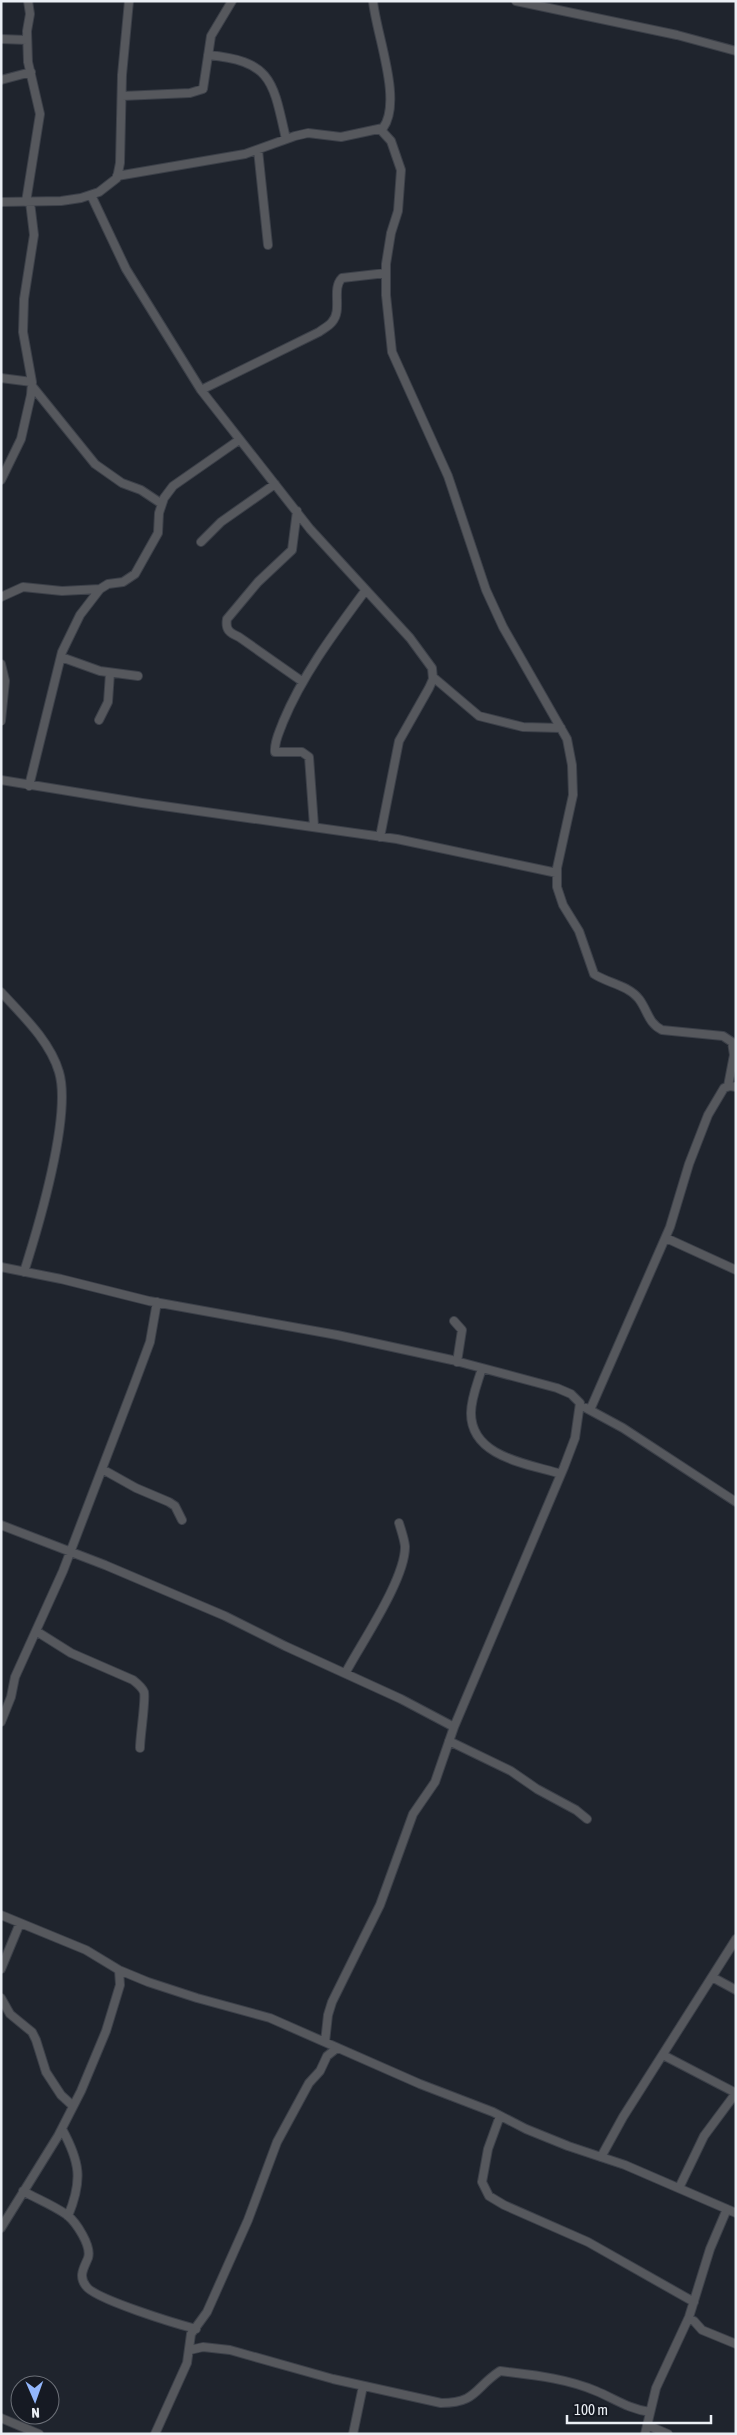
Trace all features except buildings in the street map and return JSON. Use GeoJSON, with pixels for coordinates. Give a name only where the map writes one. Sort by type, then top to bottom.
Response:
{"type":"FeatureCollection","features":[{"type":"Feature","properties":{"kind":"street"},"geometry":{"type":"LineString","coordinates":[[1,480],[20,438],[32,384],[23,332],[24,299],[32,258],[34,235],[28,202],[40,114],[28,62],[27,40],[30,14],[28,1]]}},
{"type":"Feature","properties":{"kind":"street"},"geometry":{"type":"LineString","coordinates":[[1,202],[61,201],[92,195],[108,187],[118,176],[129,1]]}},
{"type":"Feature","properties":{"kind":"street"},"geometry":{"type":"LineString","coordinates":[[122,96],[198,92],[203,89],[211,36],[232,1]]}},
{"type":"Feature","properties":{"kind":"street"},"geometry":{"type":"LineString","coordinates":[[118,176],[227,158],[308,134],[341,137],[380,129],[388,122],[390,111],[389,79],[376,22],[374,1]]}},
{"type":"Feature","properties":{"kind":"street"},"geometry":{"type":"LineString","coordinates":[[516,1],[677,35],[736,51]]}},
{"type":"Feature","properties":{"kind":"street"},"geometry":{"type":"LineString","coordinates":[[1,39],[27,40]]}},
{"type":"Feature","properties":{"kind":"street"},"geometry":{"type":"LineString","coordinates":[[208,55],[228,57],[252,64],[266,75],[274,91],[286,139]]}},
{"type":"Feature","properties":{"kind":"street"},"geometry":{"type":"LineString","coordinates":[[1,80],[31,72]]}},
{"type":"Feature","properties":{"kind":"street"},"geometry":{"type":"LineString","coordinates":[[380,129],[391,141],[401,170],[401,190],[391,232],[386,273],[390,333],[396,364],[411,392],[448,476],[486,590],[502,627],[567,739],[572,765],[572,795],[557,873],[557,887],[563,905],[579,931],[594,974],[626,989],[638,998],[656,1027],[662,1030],[723,1036],[732,1042],[734,1055],[732,1087],[718,1096],[708,1115],[689,1164],[666,1238],[590,1410]]}},
{"type":"Feature","properties":{"kind":"street"},"geometry":{"type":"LineString","coordinates":[[258,150],[268,245]]}},
{"type":"Feature","properties":{"kind":"street"},"geometry":{"type":"LineString","coordinates":[[92,195],[126,269],[201,390],[297,511],[365,592],[410,638],[432,668],[433,677],[429,688],[399,741],[380,836]]}},
{"type":"Feature","properties":{"kind":"street"},"geometry":{"type":"LineString","coordinates":[[201,390],[296,343],[332,322],[337,307],[338,288],[342,278],[386,273]]}},
{"type":"Feature","properties":{"kind":"street"},"geometry":{"type":"LineString","coordinates":[[1,378],[32,384],[95,464],[122,483],[141,490],[162,504]]}},
{"type":"Feature","properties":{"kind":"street"},"geometry":{"type":"LineString","coordinates":[[28,786],[61,658],[80,615],[100,589],[108,584],[123,582],[135,574],[158,533],[159,513],[173,486],[239,440]]}},
{"type":"Feature","properties":{"kind":"street"},"geometry":{"type":"LineString","coordinates":[[201,542],[221,522],[275,484]]}},
{"type":"Feature","properties":{"kind":"street"},"geometry":{"type":"LineString","coordinates":[[297,511],[292,550],[258,582],[227,619],[226,626],[230,633],[239,637],[303,682]]}},
{"type":"Feature","properties":{"kind":"street"},"geometry":{"type":"LineString","coordinates":[[2,598],[23,586],[62,591],[100,589]]}},
{"type":"Feature","properties":{"kind":"street"},"geometry":{"type":"LineString","coordinates":[[314,826],[309,757],[302,752],[278,753],[275,748],[291,704],[319,654],[365,592]]}},
{"type":"Feature","properties":{"kind":"street"},"geometry":{"type":"LineString","coordinates":[[61,658],[110,673],[138,676]]}},
{"type":"Feature","properties":{"kind":"street"},"geometry":{"type":"LineString","coordinates":[[1,664],[5,681],[1,721]]}},
{"type":"Feature","properties":{"kind":"street"},"geometry":{"type":"LineString","coordinates":[[100,720],[108,702],[110,673]]}},
{"type":"Feature","properties":{"kind":"street"},"geometry":{"type":"LineString","coordinates":[[433,677],[479,716],[523,727],[561,728]]}},
{"type":"Feature","properties":{"kind":"street"},"geometry":{"type":"LineString","coordinates":[[1,780],[28,786],[380,836],[557,873]]}},
{"type":"Feature","properties":{"kind":"street"},"geometry":{"type":"LineString","coordinates":[[1,992],[47,1047],[59,1072],[61,1093],[59,1122],[48,1187],[24,1272]]}},
{"type":"Feature","properties":{"kind":"street"},"geometry":{"type":"LineString","coordinates":[[666,1238],[736,1270]]}},
{"type":"Feature","properties":{"kind":"street"},"geometry":{"type":"LineString","coordinates":[[1,1267],[157,1302],[337,1335],[482,1368],[557,1388],[571,1394],[580,1405],[623,1428],[736,1502]]}},
{"type":"Feature","properties":{"kind":"street"},"geometry":{"type":"LineString","coordinates":[[1,1722],[11,1697],[15,1677],[70,1552],[150,1342],[157,1302]]}},
{"type":"Feature","properties":{"kind":"street"},"geometry":{"type":"LineString","coordinates":[[454,1321],[462,1330],[457,1362]]}},
{"type":"Feature","properties":{"kind":"street"},"geometry":{"type":"LineString","coordinates":[[482,1368],[471,1415],[475,1430],[484,1444],[496,1453],[508,1458],[562,1474]]}},
{"type":"Feature","properties":{"kind":"street"},"geometry":{"type":"LineString","coordinates":[[325,2042],[328,2015],[332,2002],[380,1905],[413,1814],[434,1782],[454,1727],[495,1629],[509,1602],[562,1474],[575,1438],[580,1405]]}},
{"type":"Feature","properties":{"kind":"street"},"geometry":{"type":"LineString","coordinates":[[102,1469],[136,1488],[169,1502],[175,1506],[182,1520]]}},
{"type":"Feature","properties":{"kind":"street"},"geometry":{"type":"LineString","coordinates":[[346,1672],[381,1610],[399,1572],[405,1546],[398,1523]]}},
{"type":"Feature","properties":{"kind":"street"},"geometry":{"type":"LineString","coordinates":[[1,1525],[167,1590],[226,1616],[285,1646],[401,1698],[454,1727]]}},
{"type":"Feature","properties":{"kind":"street"},"geometry":{"type":"LineString","coordinates":[[36,1631],[71,1653],[134,1680],[141,1687],[145,1701],[140,1726],[140,1748]]}},
{"type":"Feature","properties":{"kind":"street"},"geometry":{"type":"LineString","coordinates":[[449,1741],[511,1771],[576,1810],[587,1819]]}},
{"type":"Feature","properties":{"kind":"street"},"geometry":{"type":"LineString","coordinates":[[1,1915],[86,1950],[119,1970],[197,1998],[270,2018],[500,2116],[526,2129],[625,2165],[735,2213]]}},
{"type":"Feature","properties":{"kind":"street"},"geometry":{"type":"LineString","coordinates":[[1,1969],[20,1923]]}},
{"type":"Feature","properties":{"kind":"street"},"geometry":{"type":"LineString","coordinates":[[601,2157],[622,2117],[736,1938]]}},
{"type":"Feature","properties":{"kind":"street"},"geometry":{"type":"LineString","coordinates":[[1,2228],[62,2129],[73,2106],[106,2031],[120,1985],[119,1970]]}},
{"type":"Feature","properties":{"kind":"street"},"geometry":{"type":"LineString","coordinates":[[712,1977],[736,1990]]}},
{"type":"Feature","properties":{"kind":"street"},"geometry":{"type":"LineString","coordinates":[[1,1998],[10,2014],[32,2032],[46,2072],[62,2095],[73,2106]]}},
{"type":"Feature","properties":{"kind":"street"},"geometry":{"type":"LineString","coordinates":[[155,2434],[180,2381],[190,2350],[191,2334],[207,2312],[248,2220],[277,2142],[305,2089],[320,2071],[327,2056],[337,2048]]}},
{"type":"Feature","properties":{"kind":"street"},"geometry":{"type":"LineString","coordinates":[[663,2055],[736,2093],[704,2136],[679,2188]]}},
{"type":"Feature","properties":{"kind":"street"},"geometry":{"type":"LineString","coordinates":[[500,2116],[488,2149],[482,2182],[489,2196],[504,2205],[588,2242],[694,2302]]}},
{"type":"Feature","properties":{"kind":"street"},"geometry":{"type":"LineString","coordinates":[[62,2129],[71,2146],[79,2178],[76,2195],[68,2216]]}},
{"type":"Feature","properties":{"kind":"street"},"geometry":{"type":"LineString","coordinates":[[23,2191],[68,2216],[84,2240],[88,2257],[82,2271],[82,2279],[86,2288],[103,2297],[196,2329]]}},
{"type":"Feature","properties":{"kind":"street"},"geometry":{"type":"LineString","coordinates":[[645,2434],[656,2388],[688,2319],[710,2249],[727,2209]]}},
{"type":"Feature","properties":{"kind":"street"},"geometry":{"type":"LineString","coordinates":[[688,2319],[694,2321],[702,2330],[736,2344]]}},
{"type":"Feature","properties":{"kind":"street"},"geometry":{"type":"LineString","coordinates":[[190,2350],[202,2347],[230,2350],[363,2386],[441,2403],[459,2403],[469,2398],[485,2381],[500,2371],[572,2382],[598,2391],[633,2409],[650,2412]]}},
{"type":"Feature","properties":{"kind":"street"},"geometry":{"type":"LineString","coordinates":[[353,2434],[363,2386]]}},
{"type":"Feature","properties":{"kind":"street"},"geometry":{"type":"LineString","coordinates":[[1,2418],[40,2434]]}},
{"type":"Feature","properties":{"kind":"street"},"geometry":{"type":"LineString","coordinates":[[647,2425],[668,2434]]}}]}
